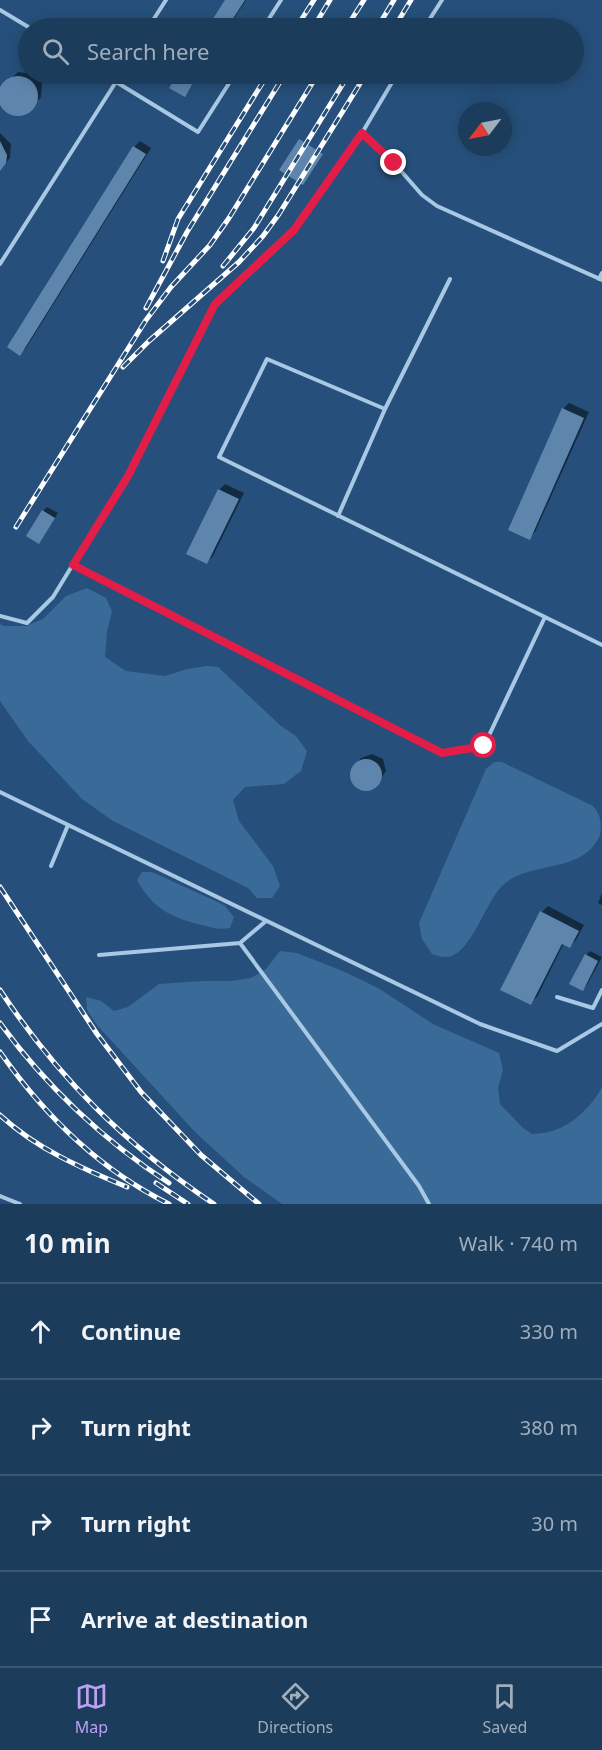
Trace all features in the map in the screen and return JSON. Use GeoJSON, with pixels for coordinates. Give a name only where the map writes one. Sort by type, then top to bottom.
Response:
{"type":"FeatureCollection","features":[{"type":"Feature","properties":{"kind":"lane"},"geometry":{"type":"LineString","coordinates":[[154,18],[166,0]]}},
{"type":"Feature","properties":{"kind":"lane"},"geometry":{"type":"LineString","coordinates":[[269,18],[281,0]]}},
{"type":"Feature","properties":{"kind":"lane"},"geometry":{"type":"LineString","coordinates":[[430,18],[442,0]]}},
{"type":"Feature","properties":{"kind":"lane"},"geometry":{"type":"LineString","coordinates":[[0,10],[18,21]]}},
{"type":"Feature","properties":{"kind":"lane"},"geometry":{"type":"LineString","coordinates":[[0,264],[114,84]]}},
{"type":"Feature","properties":{"kind":"lane"},"geometry":{"type":"LineString","coordinates":[[121,84],[198,132],[229,84]]}},
{"type":"Feature","properties":{"kind":"lane"},"geometry":{"type":"LineString","coordinates":[[0,616],[27,623],[53,597],[128,476],[215,304],[294,230],[362,133],[392,84]]}},
{"type":"Feature","properties":{"kind":"lane"},"geometry":{"type":"LineString","coordinates":[[362,133],[423,195],[437,206],[600,279],[602,273]]}},
{"type":"Feature","properties":{"kind":"lane"},"geometry":{"type":"LineString","coordinates":[[338,516],[385,410],[450,279]]}},
{"type":"Feature","properties":{"kind":"lane"},"geometry":{"type":"LineString","coordinates":[[385,410],[267,359],[219,457],[602,645]]}},
{"type":"Feature","properties":{"kind":"lane"},"geometry":{"type":"LineString","coordinates":[[73,565],[442,753],[484,746],[545,617]]}},
{"type":"Feature","properties":{"kind":"lane"},"geometry":{"type":"LineString","coordinates":[[0,792],[480,1024],[557,1051],[602,1024]]}},
{"type":"Feature","properties":{"kind":"lane"},"geometry":{"type":"LineString","coordinates":[[51,866],[68,825]]}},
{"type":"Feature","properties":{"kind":"lane"},"geometry":{"type":"LineString","coordinates":[[99,954],[240,943],[266,921]]}},
{"type":"Feature","properties":{"kind":"lane"},"geometry":{"type":"LineString","coordinates":[[240,943],[412,1177],[429,1204]]}},
{"type":"Feature","properties":{"kind":"lane"},"geometry":{"type":"LineString","coordinates":[[557,997],[593,1008],[602,990]]}},
{"type":"Feature","properties":{"kind":"lane"},"geometry":{"type":"LineString","coordinates":[[0,1196],[20,1204]]}},
{"type":"Feature","properties":{"kind":"shaded area"},"geometry":{"type":"Polygon","coordinates":[[[87,588],[106,598],[112,611],[107,631],[105,657],[126,671],[165,676],[187,669],[218,667],[281,726],[296,736],[307,751],[301,771],[284,784],[245,787],[233,800],[239,821],[273,866],[280,886],[272,898],[257,898],[248,888],[113,821],[82,799],[28,741],[0,701],[0,624],[26,626],[43,619],[66,596],[87,588]]]}},
{"type":"Feature","properties":{"kind":"shaded area"},"geometry":{"type":"Polygon","coordinates":[[[494,762],[502,762],[593,806],[600,819],[600,835],[592,848],[581,856],[512,878],[495,895],[462,949],[454,955],[445,957],[432,954],[422,939],[419,923],[486,769],[494,762]]]}},
{"type":"Feature","properties":{"kind":"shaded area"},"geometry":{"type":"Polygon","coordinates":[[[142,872],[152,872],[224,905],[234,917],[230,928],[216,928],[191,922],[164,911],[143,890],[137,880],[142,872]]]}},
{"type":"Feature","properties":{"kind":"shaded area"},"geometry":{"type":"Polygon","coordinates":[[[280,951],[297,953],[345,972],[378,988],[433,1024],[499,1053],[503,1070],[498,1088],[500,1104],[532,1134],[550,1132],[567,1124],[587,1108],[602,1087],[602,1204],[282,1204],[244,1177],[195,1132],[97,1025],[87,1010],[86,997],[101,1001],[114,1011],[128,1007],[159,984],[251,978],[266,969],[280,951]]]}},
{"type":"Feature","properties":{"kind":"building"},"geometry":{"type":"Polygon","coordinates":[[[225,0],[245,0],[233,18],[213,18],[225,0]]]}},
{"type":"Feature","properties":{"kind":"building"},"geometry":{"type":"Polygon","coordinates":[[[18,76],[18,84],[33,84],[38,96],[36,104],[26,114],[18,116],[10,114],[0,104],[0,88],[10,78],[18,76]]]}},
{"type":"Feature","properties":{"kind":"building"},"geometry":{"type":"Polygon","coordinates":[[[172,84],[192,84],[185,97],[169,88],[172,84]]]}},
{"type":"Feature","properties":{"kind":"building"},"geometry":{"type":"Polygon","coordinates":[[[299,139],[323,154],[303,185],[279,170],[299,139]]]}},
{"type":"Feature","properties":{"kind":"building"},"geometry":{"type":"Polygon","coordinates":[[[0,141],[7,155],[6,163],[0,171],[0,141]]]}},
{"type":"Feature","properties":{"kind":"building"},"geometry":{"type":"Polygon","coordinates":[[[133,146],[146,154],[20,356],[7,347],[133,146]]]}},
{"type":"Feature","properties":{"kind":"building"},"geometry":{"type":"Polygon","coordinates":[[[562,408],[584,418],[530,540],[508,530],[562,408]]]}},
{"type":"Feature","properties":{"kind":"building"},"geometry":{"type":"Polygon","coordinates":[[[218,489],[239,499],[207,564],[186,554],[218,489]]]}},
{"type":"Feature","properties":{"kind":"building"},"geometry":{"type":"Polygon","coordinates":[[[42,510],[55,518],[39,544],[26,536],[42,510]]]}},
{"type":"Feature","properties":{"kind":"building"},"geometry":{"type":"Polygon","coordinates":[[[366,759],[377,764],[382,775],[377,786],[366,791],[355,786],[350,775],[355,764],[366,759]]]}},
{"type":"Feature","properties":{"kind":"building"},"geometry":{"type":"Polygon","coordinates":[[[540,911],[579,931],[570,948],[562,944],[531,1005],[500,990],[540,911]]]}},
{"type":"Feature","properties":{"kind":"building"},"geometry":{"type":"Polygon","coordinates":[[[585,954],[598,961],[583,991],[569,984],[585,954]]]}},
{"type":"Feature","properties":{"kind":"railway"},"geometry":{"type":"LineString","coordinates":[[302,18],[314,0]]}},
{"type":"Feature","properties":{"kind":"railway"},"geometry":{"type":"LineString","coordinates":[[319,18],[330,0]]}},
{"type":"Feature","properties":{"kind":"railway"},"geometry":{"type":"LineString","coordinates":[[352,18],[364,0]]}},
{"type":"Feature","properties":{"kind":"railway"},"geometry":{"type":"LineString","coordinates":[[383,18],[394,0]]}},
{"type":"Feature","properties":{"kind":"railway"},"geometry":{"type":"LineString","coordinates":[[400,18],[411,0]]}},
{"type":"Feature","properties":{"kind":"railway"},"geometry":{"type":"LineString","coordinates":[[163,261],[178,219],[262,84]]}},
{"type":"Feature","properties":{"kind":"railway"},"geometry":{"type":"LineString","coordinates":[[146,308],[187,232],[279,84]]}},
{"type":"Feature","properties":{"kind":"railway"},"geometry":{"type":"LineString","coordinates":[[16,527],[146,320],[171,287],[210,245],[229,218],[312,84]]}},
{"type":"Feature","properties":{"kind":"railway"},"geometry":{"type":"LineString","coordinates":[[223,266],[254,228],[343,84]]}},
{"type":"Feature","properties":{"kind":"railway"},"geometry":{"type":"LineString","coordinates":[[123,367],[149,341],[239,262],[263,236],[360,84]]}},
{"type":"Feature","properties":{"kind":"railway"},"geometry":{"type":"LineString","coordinates":[[0,887],[97,1034],[141,1092],[201,1155],[259,1204]]}},
{"type":"Feature","properties":{"kind":"railway"},"geometry":{"type":"LineString","coordinates":[[0,990],[46,1053],[96,1108],[152,1158],[214,1204]]}},
{"type":"Feature","properties":{"kind":"railway"},"geometry":{"type":"LineString","coordinates":[[0,1023],[36,1068],[77,1110],[122,1149],[169,1183]]}},
{"type":"Feature","properties":{"kind":"railway"},"geometry":{"type":"LineString","coordinates":[[0,1052],[35,1098],[75,1139],[120,1175],[169,1204]]}},
{"type":"Feature","properties":{"kind":"railway"},"geometry":{"type":"LineString","coordinates":[[0,1115],[44,1148],[127,1187]]}},
{"type":"Feature","properties":{"kind":"railway"},"geometry":{"type":"LineString","coordinates":[[156,1183],[188,1204]]}},
{"type":"Feature","properties":{"kind":"route"},"geometry":{"type":"LineString","coordinates":[[394,163],[362,133],[294,230],[215,304],[128,476],[73,565],[442,753],[484,746]]}}]}
